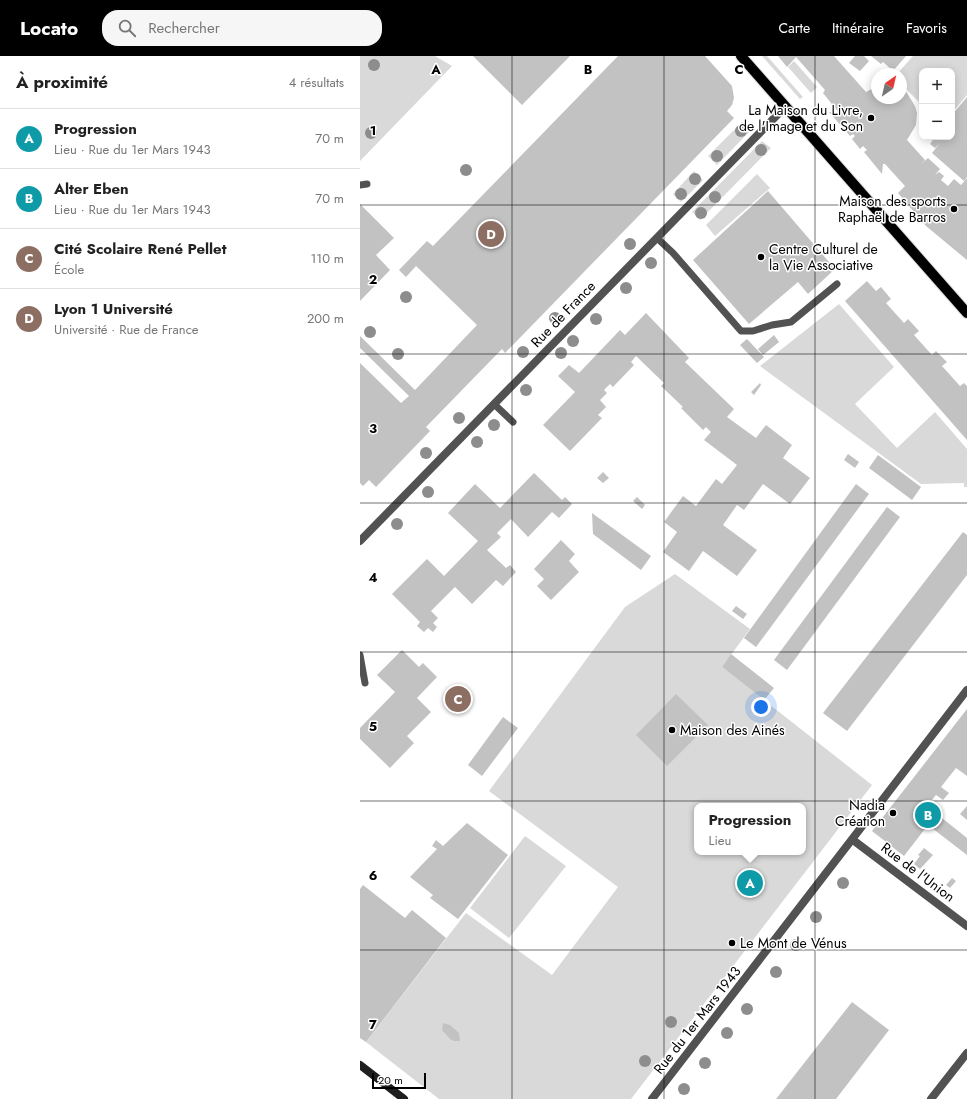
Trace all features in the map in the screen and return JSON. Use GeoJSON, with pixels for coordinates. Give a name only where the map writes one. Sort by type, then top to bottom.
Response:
{"type":"FeatureCollection","features":[{"type":"Feature","properties":{"kind":"main road"},"geometry":{"type":"LineString","coordinates":[[741,56],[967,313]]}},
{"type":"Feature","properties":{"kind":"main road"},"geometry":{"type":"LineString","coordinates":[[360,1065],[404,1099]]}},
{"type":"Feature","properties":{"kind":"street","name":"Rue de France"},"geometry":{"type":"LineString","coordinates":[[360,542],[786,106]]}},
{"type":"Feature","properties":{"kind":"street","name":"Rue du 1er Mars 1943"},"geometry":{"type":"LineString","coordinates":[[652,1099],[853,840],[967,690]]}},
{"type":"Feature","properties":{"kind":"street","name":"Rue de l'Union"},"geometry":{"type":"LineString","coordinates":[[853,840],[967,926]]}},
{"type":"Feature","properties":{"kind":"street"},"geometry":{"type":"LineString","coordinates":[[931,1099],[967,1053]]}},
{"type":"Feature","properties":{"kind":"lane"},"geometry":{"type":"LineString","coordinates":[[658,238],[673,253],[741,332],[753,331],[772,325],[792,322],[837,284]]}},
{"type":"Feature","properties":{"kind":"lane"},"geometry":{"type":"LineString","coordinates":[[494,404],[513,422]]}},
{"type":"Feature","properties":{"kind":"lane"},"geometry":{"type":"LineString","coordinates":[[360,655],[365,683]]}},
{"type":"Feature","properties":{"kind":"shaded area"},"geometry":{"type":"Polygon","coordinates":[[[360,56],[435,56],[452,66],[360,161],[360,56]]]}},
{"type":"Feature","properties":{"kind":"shaded area"},"geometry":{"type":"Polygon","coordinates":[[[762,56],[767,56],[803,97],[800,99],[762,56]]]}},
{"type":"Feature","properties":{"kind":"shaded area"},"geometry":{"type":"Polygon","coordinates":[[[913,56],[967,56],[967,95],[955,109],[955,68],[919,68],[919,102],[907,90],[907,68],[902,68],[913,56]]]}},
{"type":"Feature","properties":{"kind":"shaded area"},"geometry":{"type":"Polygon","coordinates":[[[794,61],[817,87],[811,93],[788,67],[794,61]]]}},
{"type":"Feature","properties":{"kind":"shaded area"},"geometry":{"type":"Polygon","coordinates":[[[742,122],[751,130],[717,165],[708,156],[742,122]]]}},
{"type":"Feature","properties":{"kind":"shaded area"},"geometry":{"type":"Polygon","coordinates":[[[762,141],[771,148],[700,220],[692,212],[762,141]]]}},
{"type":"Feature","properties":{"kind":"shaded area"},"geometry":{"type":"Polygon","coordinates":[[[694,171],[703,180],[681,202],[673,194],[694,171]]]}},
{"type":"Feature","properties":{"kind":"shaded area"},"geometry":{"type":"Polygon","coordinates":[[[757,174],[770,188],[715,236],[706,225],[757,174]]]}},
{"type":"Feature","properties":{"kind":"shaded area"},"geometry":{"type":"Polygon","coordinates":[[[839,304],[894,367],[855,404],[897,448],[935,412],[967,449],[967,487],[964,487],[964,483],[921,484],[760,366],[839,304]]]}},
{"type":"Feature","properties":{"kind":"shaded area"},"geometry":{"type":"Polygon","coordinates":[[[675,574],[750,629],[722,667],[872,785],[631,1099],[439,1099],[366,1042],[466,913],[552,975],[618,887],[489,791],[625,607],[675,574]]]}},
{"type":"Feature","properties":{"kind":"shaded area"},"geometry":{"type":"Polygon","coordinates":[[[525,836],[566,866],[509,938],[470,908],[525,836]]]}},
{"type":"Feature","properties":{"kind":"building"},"geometry":{"type":"Polygon","coordinates":[[[473,56],[570,56],[522,105],[473,56]]]}},
{"type":"Feature","properties":{"kind":"building"},"geometry":{"type":"Polygon","coordinates":[[[618,56],[705,56],[732,86],[734,98],[732,105],[727,111],[734,118],[505,353],[502,349],[426,427],[430,431],[376,487],[369,480],[363,486],[360,483],[360,363],[401,403],[409,396],[360,348],[360,336],[415,390],[477,325],[416,266],[406,277],[399,270],[427,241],[433,246],[618,56]]]}},
{"type":"Feature","properties":{"kind":"building"},"geometry":{"type":"Polygon","coordinates":[[[778,56],[834,56],[866,92],[871,89],[871,104],[907,104],[907,93],[915,106],[917,113],[916,125],[907,140],[925,160],[921,164],[928,158],[940,169],[935,175],[939,172],[944,176],[941,180],[948,186],[954,179],[961,185],[967,178],[967,260],[926,226],[898,193],[905,186],[885,164],[883,164],[882,174],[864,152],[867,150],[863,146],[860,149],[852,139],[855,136],[853,134],[850,136],[829,112],[839,113],[823,93],[825,90],[796,57],[787,67],[778,56]]]}},
{"type":"Feature","properties":{"kind":"building"},"geometry":{"type":"Polygon","coordinates":[[[855,56],[864,56],[869,61],[860,71],[849,63],[855,56]]]}},
{"type":"Feature","properties":{"kind":"building"},"geometry":{"type":"Polygon","coordinates":[[[871,56],[906,56],[896,68],[890,68],[883,62],[881,64],[871,56]]]}},
{"type":"Feature","properties":{"kind":"building","name":"Maison des sports Raphaël de Barros"},"geometry":{"type":"Polygon","coordinates":[[[967,97],[967,177],[964,181],[932,153],[940,143],[935,148],[930,144],[933,140],[955,140],[955,111],[967,97]]]}},
{"type":"Feature","properties":{"kind":"building","name":"Centre Culturel de la Vie Associative"},"geometry":{"type":"Polygon","coordinates":[[[768,191],[835,269],[808,294],[798,282],[749,324],[693,260],[768,191]]]}},
{"type":"Feature","properties":{"kind":"building"},"geometry":{"type":"Polygon","coordinates":[[[360,204],[394,238],[376,255],[390,270],[360,301],[360,204]]]}},
{"type":"Feature","properties":{"kind":"building"},"geometry":{"type":"Polygon","coordinates":[[[867,281],[876,291],[881,287],[891,299],[886,303],[904,323],[908,319],[919,331],[914,335],[932,355],[936,351],[947,362],[942,366],[960,386],[964,383],[967,386],[967,440],[845,301],[867,281]]]}},
{"type":"Feature","properties":{"kind":"building"},"geometry":{"type":"Polygon","coordinates":[[[646,313],[689,358],[685,362],[734,409],[727,417],[756,438],[766,425],[792,445],[783,458],[810,478],[790,504],[763,484],[744,510],[737,505],[723,525],[757,550],[737,576],[703,551],[689,571],[663,552],[677,532],[664,522],[683,496],[696,506],[716,479],[722,484],[737,465],[704,440],[711,432],[706,427],[703,430],[681,408],[683,407],[661,386],[664,383],[636,356],[631,362],[634,365],[613,387],[610,384],[604,390],[607,393],[600,400],[606,407],[598,415],[602,418],[570,451],[543,425],[575,392],[558,376],[569,365],[579,373],[620,330],[625,335],[646,313]]]}},
{"type":"Feature","properties":{"kind":"building"},"geometry":{"type":"Polygon","coordinates":[[[774,335],[779,342],[763,355],[758,349],[774,335]]]}},
{"type":"Feature","properties":{"kind":"building"},"geometry":{"type":"Polygon","coordinates":[[[747,339],[764,357],[757,363],[740,345],[747,339]]]}},
{"type":"Feature","properties":{"kind":"building"},"geometry":{"type":"Polygon","coordinates":[[[760,383],[761,385],[754,395],[751,392],[760,383]]]}},
{"type":"Feature","properties":{"kind":"building"},"geometry":{"type":"Polygon","coordinates":[[[848,454],[859,462],[855,468],[844,460],[848,454]]]}},
{"type":"Feature","properties":{"kind":"building"},"geometry":{"type":"Polygon","coordinates":[[[878,455],[921,487],[912,500],[869,468],[878,455]]]}},
{"type":"Feature","properties":{"kind":"building"},"geometry":{"type":"Polygon","coordinates":[[[603,472],[609,478],[603,483],[597,478],[603,472]]]}},
{"type":"Feature","properties":{"kind":"building"},"geometry":{"type":"Polygon","coordinates":[[[534,473],[562,500],[565,497],[572,504],[559,518],[552,512],[528,537],[511,519],[497,533],[501,537],[487,550],[506,568],[510,565],[516,572],[503,586],[496,580],[472,604],[455,587],[431,611],[438,618],[433,623],[437,627],[433,632],[428,628],[424,632],[417,626],[420,622],[392,594],[427,559],[444,576],[478,541],[448,513],[475,484],[500,508],[534,473]]]}},
{"type":"Feature","properties":{"kind":"building"},"geometry":{"type":"Polygon","coordinates":[[[856,484],[869,494],[756,647],[744,638],[856,484]]]}},
{"type":"Feature","properties":{"kind":"building"},"geometry":{"type":"Polygon","coordinates":[[[637,497],[645,505],[642,509],[633,501],[637,497]]]}},
{"type":"Feature","properties":{"kind":"building"},"geometry":{"type":"Polygon","coordinates":[[[887,507],[900,517],[787,670],[774,660],[887,507]]]}},
{"type":"Feature","properties":{"kind":"building"},"geometry":{"type":"Polygon","coordinates":[[[592,513],[651,556],[641,570],[593,534],[592,513]]]}},
{"type":"Feature","properties":{"kind":"building"},"geometry":{"type":"Polygon","coordinates":[[[963,532],[967,535],[967,575],[847,731],[823,713],[963,532]]]}},
{"type":"Feature","properties":{"kind":"building"},"geometry":{"type":"Polygon","coordinates":[[[561,540],[575,554],[569,561],[579,572],[551,600],[537,586],[544,579],[534,569],[561,540]]]}},
{"type":"Feature","properties":{"kind":"building"},"geometry":{"type":"Polygon","coordinates":[[[736,606],[747,614],[743,619],[732,611],[736,606]]]}},
{"type":"Feature","properties":{"kind":"building"},"geometry":{"type":"Polygon","coordinates":[[[402,650],[419,667],[423,663],[437,677],[417,698],[431,712],[407,736],[414,743],[390,768],[360,739],[360,728],[395,692],[377,675],[402,650]]]}},
{"type":"Feature","properties":{"kind":"building"},"geometry":{"type":"Polygon","coordinates":[[[731,654],[774,688],[764,700],[722,667],[731,654]]]}},
{"type":"Feature","properties":{"kind":"building","name":"Maison des Ainés"},"geometry":{"type":"Polygon","coordinates":[[[676,694],[708,725],[667,766],[636,735],[676,694]]]}},
{"type":"Feature","properties":{"kind":"building"},"geometry":{"type":"Polygon","coordinates":[[[967,709],[967,776],[956,768],[941,787],[949,793],[943,800],[936,795],[927,806],[967,838],[967,855],[928,825],[904,856],[872,831],[967,709]]]}},
{"type":"Feature","properties":{"kind":"building"},"geometry":{"type":"Polygon","coordinates":[[[503,717],[518,728],[482,776],[468,765],[503,717]]]}},
{"type":"Feature","properties":{"kind":"building"},"geometry":{"type":"Polygon","coordinates":[[[967,806],[967,820],[960,814],[967,806]]]}},
{"type":"Feature","properties":{"kind":"building"},"geometry":{"type":"Polygon","coordinates":[[[467,823],[508,855],[458,919],[430,898],[433,895],[410,877],[437,849],[432,846],[436,840],[443,846],[467,823]]]}},
{"type":"Feature","properties":{"kind":"building"},"geometry":{"type":"Polygon","coordinates":[[[924,848],[933,855],[920,869],[914,864],[920,856],[918,855],[924,848]]]}},
{"type":"Feature","properties":{"kind":"building"},"geometry":{"type":"Polygon","coordinates":[[[952,878],[956,881],[950,888],[946,885],[952,878]]]}},
{"type":"Feature","properties":{"kind":"building"},"geometry":{"type":"Polygon","coordinates":[[[363,885],[405,918],[412,910],[446,938],[366,1042],[360,1038],[360,889],[363,885]]]}},
{"type":"Feature","properties":{"kind":"building"},"geometry":{"type":"Polygon","coordinates":[[[852,1002],[889,1030],[836,1099],[776,1099],[852,1002]]]}},
{"type":"Feature","properties":{"kind":"building"},"geometry":{"type":"Polygon","coordinates":[[[443,1023],[450,1025],[459,1033],[460,1041],[450,1039],[442,1030],[443,1023]]]}},
{"type":"Feature","properties":{"kind":"place","name":"La Maison du Livre, de l'Image et du Son"},"geometry":{"type":"Point","coordinates":[871,118]}},
{"type":"Feature","properties":{"kind":"place","name":"Maison des sports Raphaël de Barros"},"geometry":{"type":"Point","coordinates":[954,209]}},
{"type":"Feature","properties":{"kind":"place","name":"Lyon 1 Université"},"geometry":{"type":"Point","coordinates":[491,234]}},
{"type":"Feature","properties":{"kind":"place","name":"Centre Culturel de la Vie Associative"},"geometry":{"type":"Point","coordinates":[761,257]}},
{"type":"Feature","properties":{"kind":"place","name":"Cité Scolaire René Pellet"},"geometry":{"type":"Point","coordinates":[458,699]}},
{"type":"Feature","properties":{"kind":"place","name":"Maison des Ainés"},"geometry":{"type":"Point","coordinates":[672,730]}},
{"type":"Feature","properties":{"kind":"place","name":"Nadia Création"},"geometry":{"type":"Point","coordinates":[893,813]}},
{"type":"Feature","properties":{"kind":"place","name":"Alter Eben"},"geometry":{"type":"Point","coordinates":[928,815]}},
{"type":"Feature","properties":{"kind":"place","name":"Progression"},"geometry":{"type":"Point","coordinates":[750,883]}},
{"type":"Feature","properties":{"kind":"place","name":"Le Mont de Vénus"},"geometry":{"type":"Point","coordinates":[732,943]}}]}
